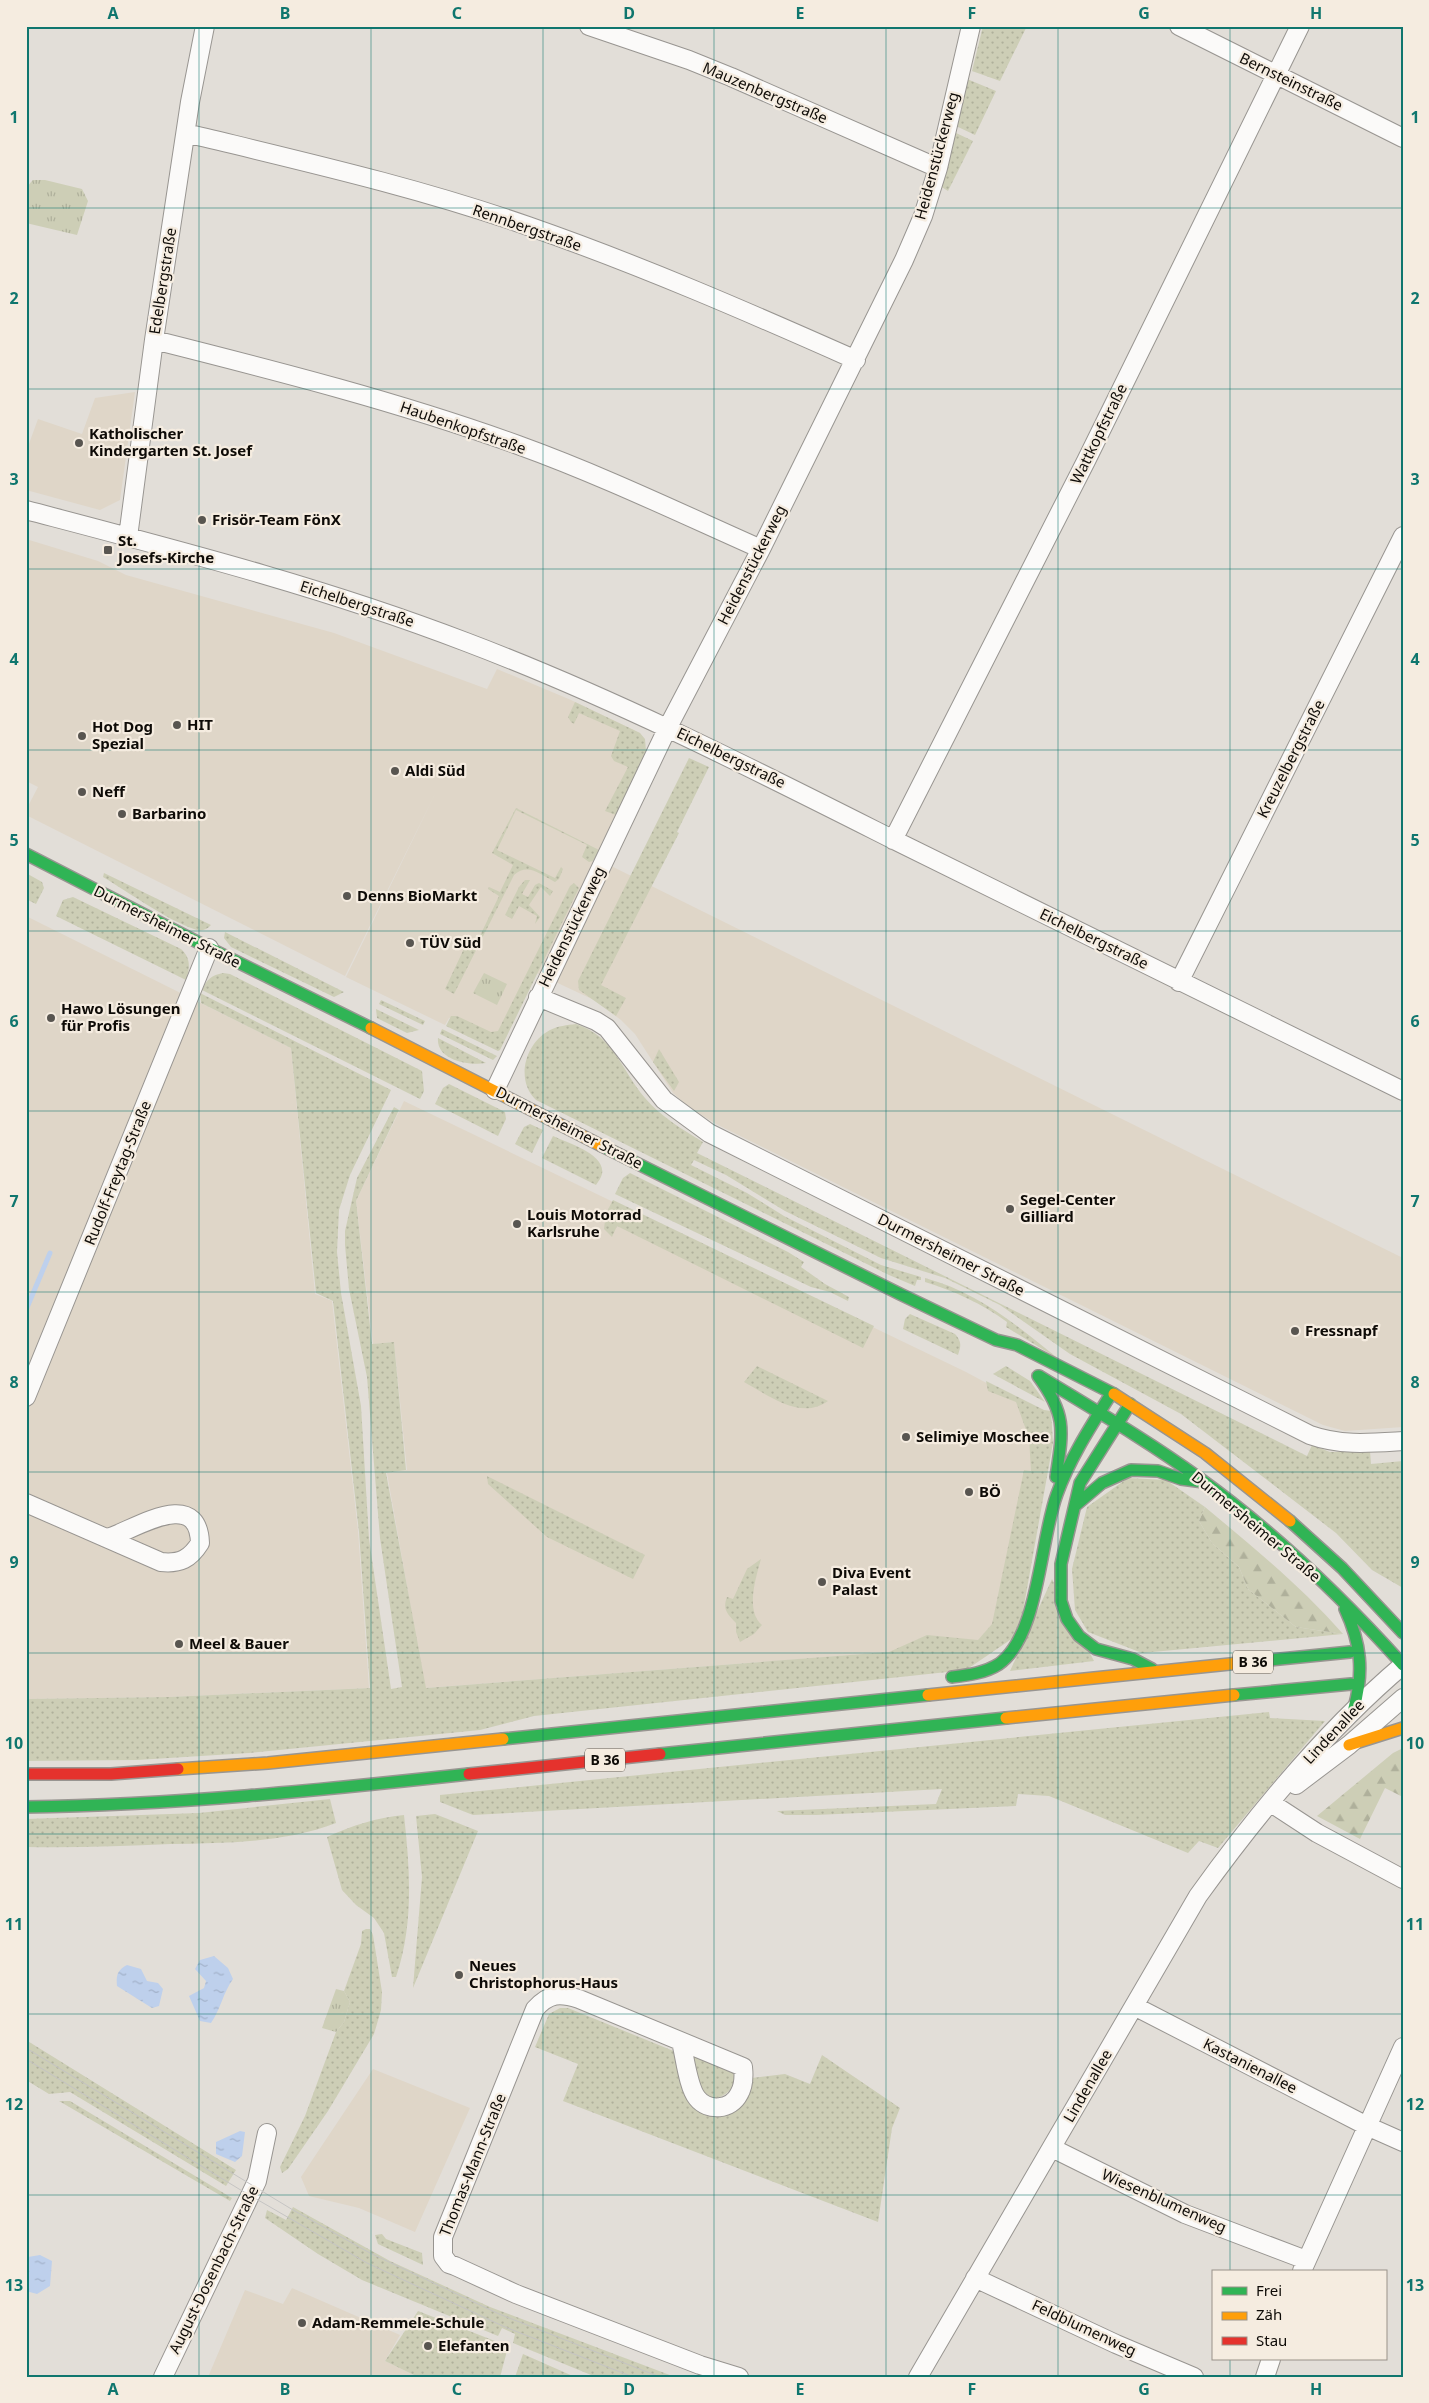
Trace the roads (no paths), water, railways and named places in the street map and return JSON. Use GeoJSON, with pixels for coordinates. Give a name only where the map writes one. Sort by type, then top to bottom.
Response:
{"type":"FeatureCollection","features":[{"type":"Feature","properties":{"kind":"main road","name":"Durmersheimer Straße"},"geometry":{"type":"LineString","coordinates":[[26,854],[308,998],[495,1090],[554,1122],[996,1340],[1016,1345],[1130,1404],[1252,1489],[1321,1546],[1403,1633]]}},
{"type":"Feature","properties":{"kind":"main road","name":"Durmersheimer Straße"},"geometry":{"type":"LineString","coordinates":[[996,1340],[1010,1358]]}},
{"type":"Feature","properties":{"kind":"main road","name":"Durmersheimer Straße"},"geometry":{"type":"LineString","coordinates":[[1052,1507],[1062,1423],[1056,1399],[1034,1374],[1118,1424],[1204,1482],[1296,1559],[1360,1617],[1403,1665]]}},
{"type":"Feature","properties":{"kind":"main road"},"geometry":{"type":"LineString","coordinates":[[943,1678],[969,1675],[989,1669],[1006,1658],[1018,1642],[1028,1622],[1052,1507],[1067,1470],[1111,1394]]}},
{"type":"Feature","properties":{"kind":"main road"},"geometry":{"type":"LineString","coordinates":[[1130,1404],[1080,1483],[1061,1564],[1061,1601],[1067,1620],[1079,1636],[1096,1649],[1133,1659],[1155,1671]]}},
{"type":"Feature","properties":{"kind":"main road"},"geometry":{"type":"LineString","coordinates":[[1074,1506],[1099,1484],[1112,1476],[1126,1471],[1154,1469],[1170,1473],[1182,1479],[1204,1482]]}},
{"type":"Feature","properties":{"kind":"main road"},"geometry":{"type":"LineString","coordinates":[[1369,1595],[1387,1601]]}},
{"type":"Feature","properties":{"kind":"main road"},"geometry":{"type":"LineString","coordinates":[[1341,1601],[1352,1624],[1362,1655],[1361,1681],[1354,1708]]}},
{"type":"Feature","properties":{"kind":"main road","name":"B 36"},"geometry":{"type":"LineString","coordinates":[[26,1774],[111,1774],[268,1763],[1350,1652]]}},
{"type":"Feature","properties":{"kind":"main road","name":"B 36"},"geometry":{"type":"LineString","coordinates":[[26,1807],[130,1805],[346,1787],[975,1720],[1351,1684]]}},
{"type":"Feature","properties":{"kind":"main road"},"geometry":{"type":"LineString","coordinates":[[821,1706],[852,1691]]}},
{"type":"Feature","properties":{"kind":"main road"},"geometry":{"type":"LineString","coordinates":[[1349,1745],[1403,1728]]}},
{"type":"Feature","properties":{"kind":"street","name":"Edelbergstraße"},"geometry":{"type":"LineString","coordinates":[[128,537],[154,340],[186,133],[205,26]]}},
{"type":"Feature","properties":{"kind":"street","name":"Mauzenbergstraße"},"geometry":{"type":"LineString","coordinates":[[589,26],[690,60],[938,168]]}},
{"type":"Feature","properties":{"kind":"street","name":"Heidenstückerweg"},"geometry":{"type":"LineString","coordinates":[[495,1090],[668,727],[761,549],[904,260],[922,216],[938,168],[971,26]]}},
{"type":"Feature","properties":{"kind":"street","name":"Bernsteinstraße"},"geometry":{"type":"LineString","coordinates":[[1178,26],[1403,138]]}},
{"type":"Feature","properties":{"kind":"street","name":"Wattkopfstraße"},"geometry":{"type":"LineString","coordinates":[[893,840],[1086,461],[1300,26]]}},
{"type":"Feature","properties":{"kind":"street","name":"Rennbergstraße"},"geometry":{"type":"LineString","coordinates":[[186,133],[387,183],[527,225],[670,279],[856,360]]}},
{"type":"Feature","properties":{"kind":"street","name":"Haubenkopfstraße"},"geometry":{"type":"LineString","coordinates":[[154,340],[321,382],[459,424],[603,478],[761,549]]}},
{"type":"Feature","properties":{"kind":"street","name":"Eichelbergstraße"},"geometry":{"type":"LineString","coordinates":[[26,510],[263,574],[395,615],[538,670],[668,727],[1179,982],[1403,1091]]}},
{"type":"Feature","properties":{"kind":"street","name":"Kreuzelbergstraße"},"geometry":{"type":"LineString","coordinates":[[1179,982],[1403,536]]}},
{"type":"Feature","properties":{"kind":"street","name":"Rudolf-Freytag-Straße"},"geometry":{"type":"LineString","coordinates":[[26,1397],[209,948]]}},
{"type":"Feature","properties":{"kind":"street","name":"Durmersheimer Straße"},"geometry":{"type":"LineString","coordinates":[[538,997],[596,1021],[607,1028],[664,1100],[709,1133],[1310,1435],[1336,1443],[1351,1444],[1403,1441]]}},
{"type":"Feature","properties":{"kind":"street"},"geometry":{"type":"LineString","coordinates":[[26,1503],[161,1562],[185,1561],[200,1544],[200,1531],[195,1522],[181,1513],[168,1514],[108,1538]]}},
{"type":"Feature","properties":{"kind":"street","name":"Lindenallee"},"geometry":{"type":"LineString","coordinates":[[918,2377],[1198,1896],[1227,1856],[1354,1708],[1403,1665]]}},
{"type":"Feature","properties":{"kind":"street","name":"Lindenallee"},"geometry":{"type":"LineString","coordinates":[[1271,1803],[1349,1745],[1403,1698]]}},
{"type":"Feature","properties":{"kind":"street"},"geometry":{"type":"LineString","coordinates":[[1271,1803],[1317,1833],[1403,1879]]}},
{"type":"Feature","properties":{"kind":"street","name":"Thomas-Mann-Straße"},"geometry":{"type":"LineString","coordinates":[[681,2042],[615,2012],[564,1994],[549,1997],[542,2001],[536,2009],[444,2237],[442,2252],[449,2264],[516,2294],[700,2365],[739,2377]]}},
{"type":"Feature","properties":{"kind":"street","name":"Kastanienallee"},"geometry":{"type":"LineString","coordinates":[[1134,2006],[1367,2126],[1403,2142]]}},
{"type":"Feature","properties":{"kind":"street"},"geometry":{"type":"LineString","coordinates":[[1304,2266],[1403,2048]]}},
{"type":"Feature","properties":{"kind":"street","name":"August-Dosenbach-Straße"},"geometry":{"type":"LineString","coordinates":[[164,2377],[257,2180],[268,2133]]}},
{"type":"Feature","properties":{"kind":"street","name":"Wiesenblumenweg"},"geometry":{"type":"LineString","coordinates":[[1052,2148],[1185,2214],[1304,2266]]}},
{"type":"Feature","properties":{"kind":"street","name":"Feldblumenweg"},"geometry":{"type":"LineString","coordinates":[[975,2278],[1116,2344],[1194,2377]]}},
{"type":"Feature","properties":{"kind":"street"},"geometry":{"type":"LineString","coordinates":[[1265,2377],[1271,2360]]}},
{"type":"Feature","properties":{"kind":"water"},"geometry":{"type":"Polygon","coordinates":[[[214,1956],[228,1968],[233,1979],[211,2023],[200,2021],[189,1996],[204,1988],[206,1981],[195,1969],[200,1960],[214,1956]]]}},
{"type":"Feature","properties":{"kind":"water"},"geometry":{"type":"Polygon","coordinates":[[[127,1965],[141,1969],[147,1981],[158,1983],[163,1989],[159,2006],[152,2008],[117,1986],[118,1974],[127,1965]]]}},
{"type":"Feature","properties":{"kind":"water"},"geometry":{"type":"Polygon","coordinates":[[[240,2131],[245,2132],[242,2156],[235,2162],[216,2154],[216,2142],[240,2131]]]}},
{"type":"Feature","properties":{"kind":"water"},"geometry":{"type":"Polygon","coordinates":[[[40,2255],[52,2261],[50,2286],[37,2294],[26,2291],[26,2260],[28,2257],[40,2255]]]}},
{"type":"Feature","properties":{"kind":"waterway"},"geometry":{"type":"LineString","coordinates":[[26,1310],[50,1253]]}},
{"type":"Feature","properties":{"kind":"tram line"},"geometry":{"type":"LineString","coordinates":[[26,2048],[293,2210],[370,2253],[499,2314],[660,2377]]}},
{"type":"Feature","properties":{"kind":"tram line"},"geometry":{"type":"LineString","coordinates":[[26,2059],[239,2189],[367,2263],[505,2327],[633,2377]]}},
{"type":"Feature","properties":{"kind":"place","name":"Katholischer Kindergarten St. Josef"},"geometry":{"type":"Point","coordinates":[79,443]}},
{"type":"Feature","properties":{"kind":"place","name":"Frisör-Team FönX"},"geometry":{"type":"Point","coordinates":[202,520]}},
{"type":"Feature","properties":{"kind":"place","name":"St. Josefs-Kirche"},"geometry":{"type":"Point","coordinates":[108,550]}},
{"type":"Feature","properties":{"kind":"place","name":"HIT"},"geometry":{"type":"Point","coordinates":[177,725]}},
{"type":"Feature","properties":{"kind":"place","name":"Hot Dog Spezial"},"geometry":{"type":"Point","coordinates":[82,736]}},
{"type":"Feature","properties":{"kind":"place","name":"Aldi Süd"},"geometry":{"type":"Point","coordinates":[395,771]}},
{"type":"Feature","properties":{"kind":"place","name":"Neff"},"geometry":{"type":"Point","coordinates":[82,792]}},
{"type":"Feature","properties":{"kind":"place","name":"Barbarino"},"geometry":{"type":"Point","coordinates":[122,814]}},
{"type":"Feature","properties":{"kind":"place","name":"Denns BioMarkt"},"geometry":{"type":"Point","coordinates":[347,896]}},
{"type":"Feature","properties":{"kind":"place","name":"TÜV Süd"},"geometry":{"type":"Point","coordinates":[410,943]}},
{"type":"Feature","properties":{"kind":"place","name":"Hawo Lösungen für Profis"},"geometry":{"type":"Point","coordinates":[51,1018]}},
{"type":"Feature","properties":{"kind":"place","name":"Segel-Center Gilliard"},"geometry":{"type":"Point","coordinates":[1010,1209]}},
{"type":"Feature","properties":{"kind":"place","name":"Louis Motorrad Karlsruhe"},"geometry":{"type":"Point","coordinates":[517,1224]}},
{"type":"Feature","properties":{"kind":"place","name":"Fressnapf"},"geometry":{"type":"Point","coordinates":[1295,1331]}},
{"type":"Feature","properties":{"kind":"place","name":"Selimiye Moschee"},"geometry":{"type":"Point","coordinates":[906,1437]}},
{"type":"Feature","properties":{"kind":"place","name":"BÖ"},"geometry":{"type":"Point","coordinates":[969,1492]}},
{"type":"Feature","properties":{"kind":"place","name":"Diva Event Palast"},"geometry":{"type":"Point","coordinates":[822,1582]}},
{"type":"Feature","properties":{"kind":"place","name":"Meel & Bauer"},"geometry":{"type":"Point","coordinates":[179,1644]}},
{"type":"Feature","properties":{"kind":"place","name":"Neues Christophorus-Haus"},"geometry":{"type":"Point","coordinates":[459,1975]}},
{"type":"Feature","properties":{"kind":"place","name":"Adam-Remmele-Schule"},"geometry":{"type":"Point","coordinates":[302,2323]}},
{"type":"Feature","properties":{"kind":"place","name":"Elefanten"},"geometry":{"type":"Point","coordinates":[428,2346]}}]}
